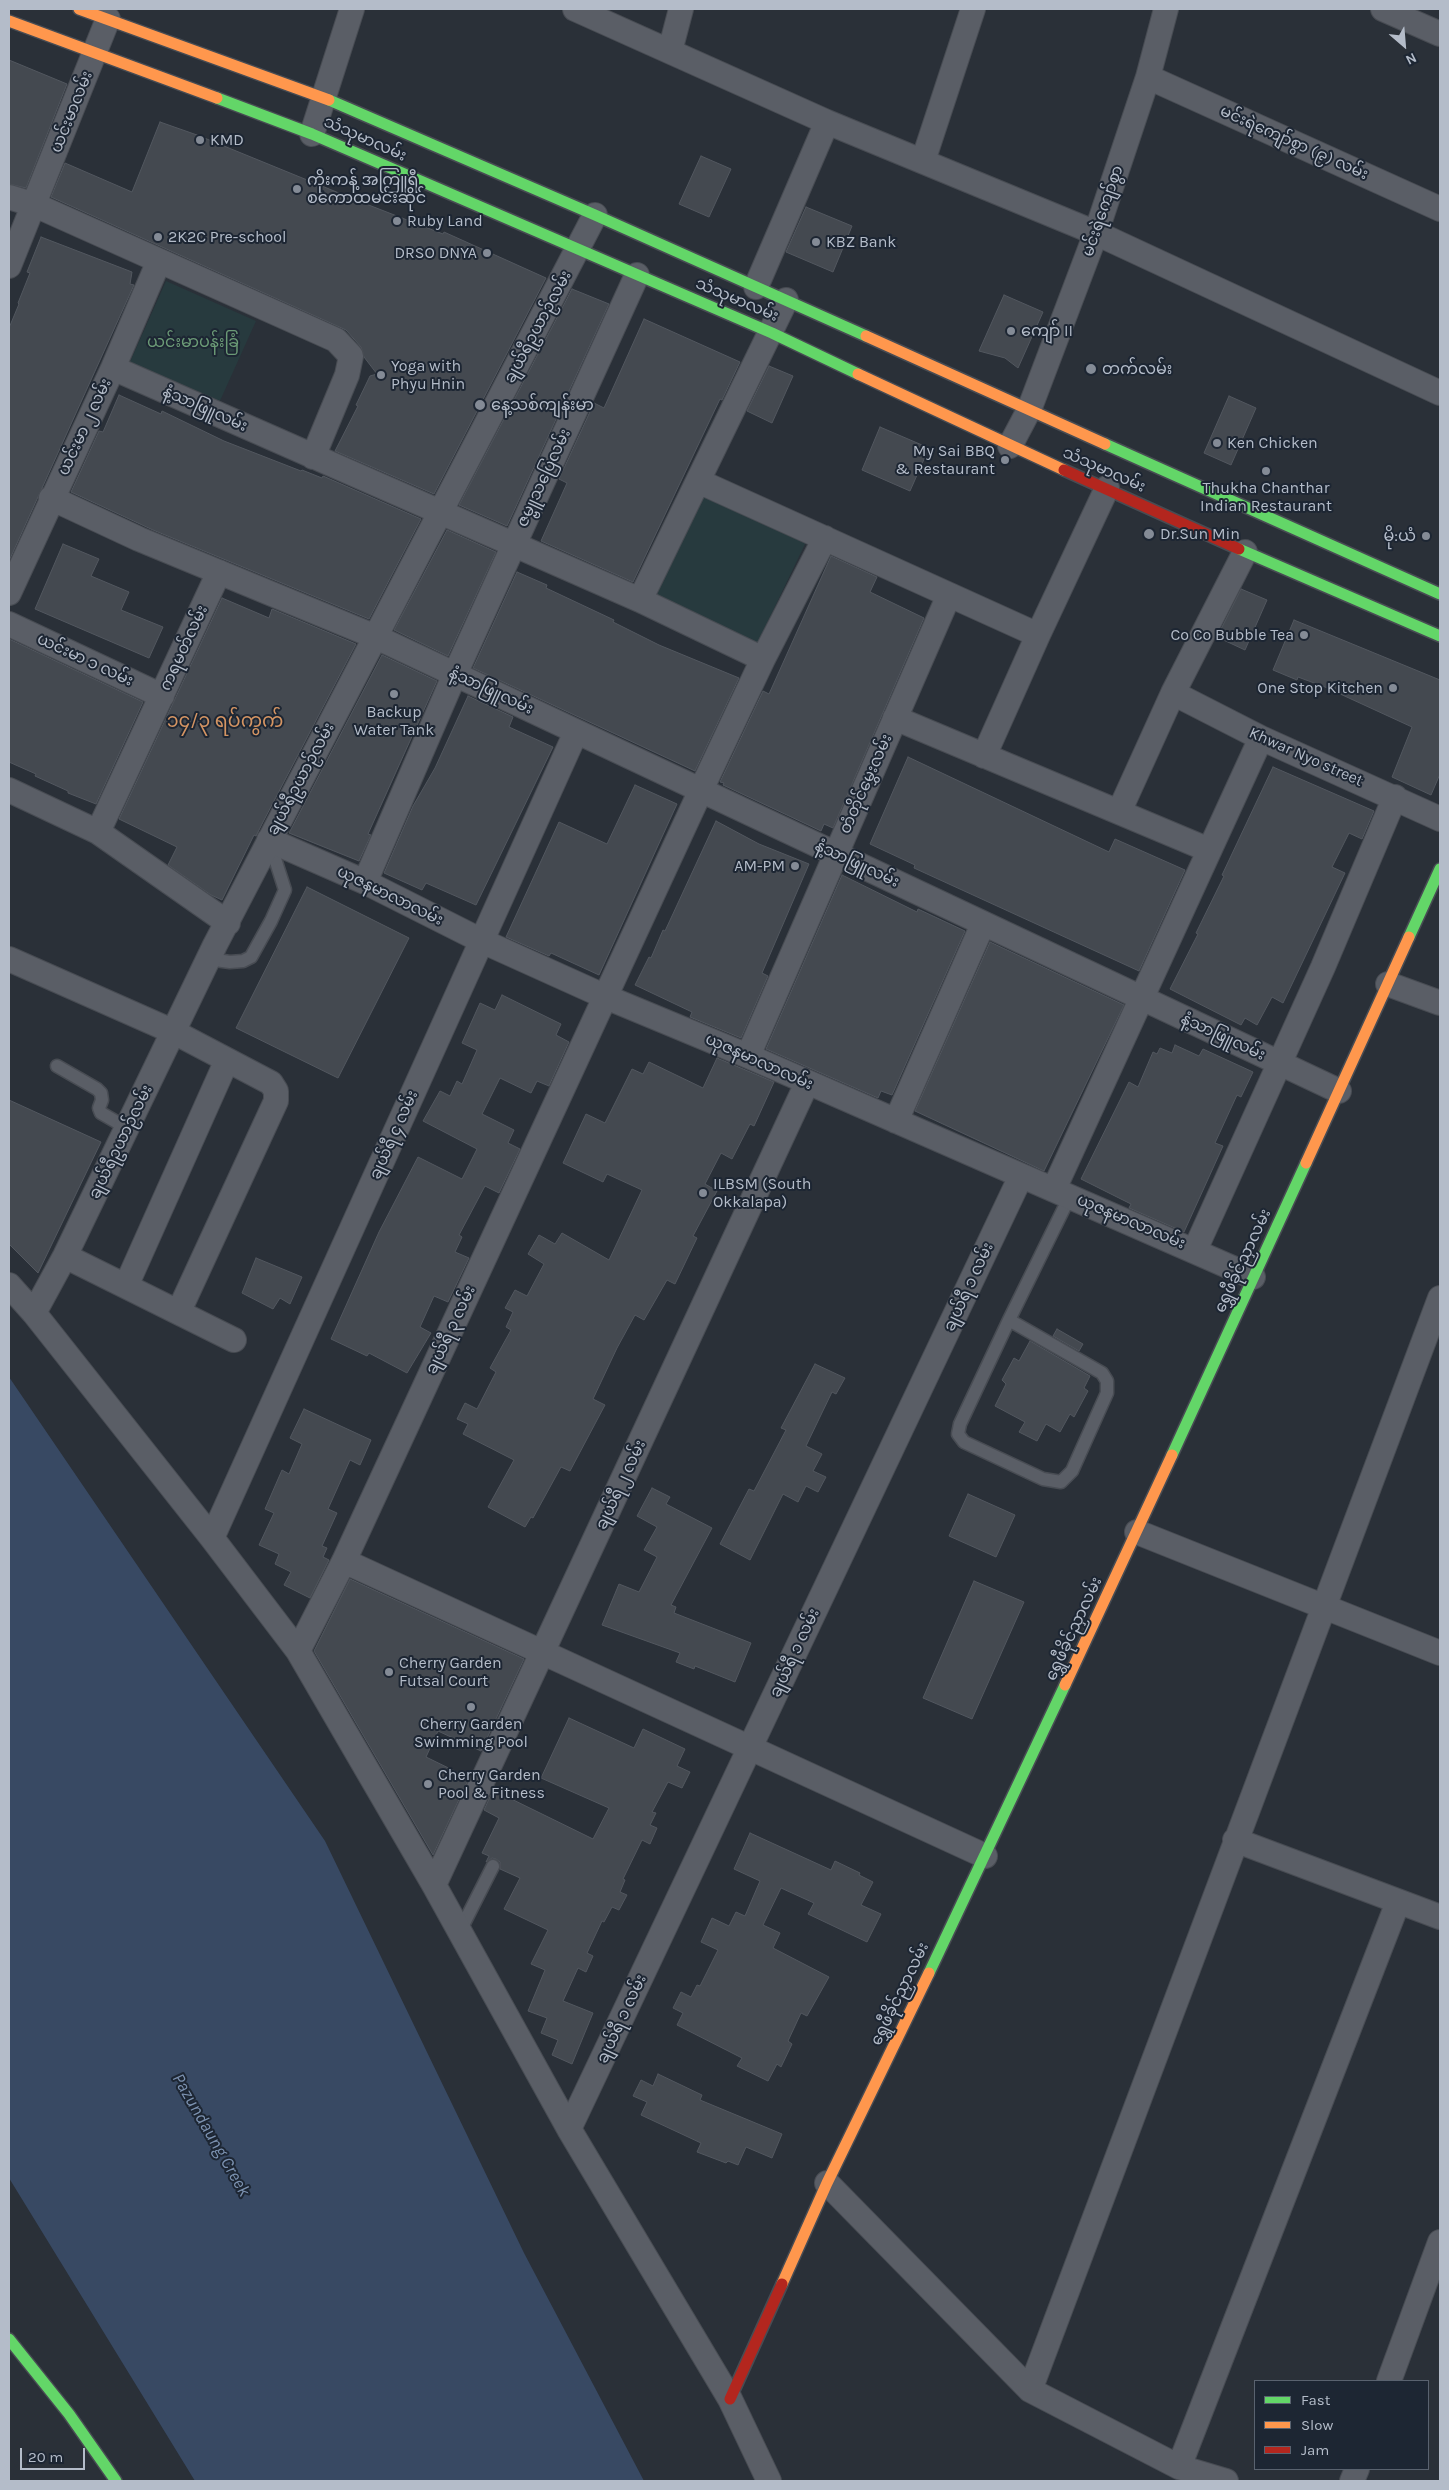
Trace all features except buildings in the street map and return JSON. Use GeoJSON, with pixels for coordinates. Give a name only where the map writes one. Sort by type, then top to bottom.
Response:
{"type":"FeatureCollection","features":[{"type":"Feature","properties":{"kind":"main road","name":"သံသုမာလမ်း"},"geometry":{"type":"LineString","coordinates":[[79,9],[323,98],[786,300],[1440,594]]}},
{"type":"Feature","properties":{"kind":"main road","name":"သံသုမာလမ်း"},"geometry":{"type":"LineString","coordinates":[[9,21],[312,134],[772,333],[1010,446],[1107,488],[1245,552],[1440,636]]}},
{"type":"Feature","properties":{"kind":"main road","name":"ရွှေဖီခိုင်ညှာလမ်း"},"geometry":{"type":"LineString","coordinates":[[730,2399],[827,2183],[985,1856],[1137,1532],[1440,869]]}},
{"type":"Feature","properties":{"kind":"main road"},"geometry":{"type":"LineString","coordinates":[[9,2339],[69,2414],[116,2481]]}},
{"type":"Feature","properties":{"kind":"street"},"geometry":{"type":"LineString","coordinates":[[312,134],[352,9]]}},
{"type":"Feature","properties":{"kind":"street"},"geometry":{"type":"LineString","coordinates":[[575,9],[827,122],[1096,233],[1438,387]]}},
{"type":"Feature","properties":{"kind":"street"},"geometry":{"type":"LineString","coordinates":[[670,51],[681,9]]}},
{"type":"Feature","properties":{"kind":"street"},"geometry":{"type":"LineString","coordinates":[[923,161],[973,9]]}},
{"type":"Feature","properties":{"kind":"street","name":"မင်းရဲကျော်စွာ"},"geometry":{"type":"LineString","coordinates":[[1010,446],[1029,410],[1096,233],[1148,77],[1166,9]]}},
{"type":"Feature","properties":{"kind":"street"},"geometry":{"type":"LineString","coordinates":[[1383,9],[1440,34]]}},
{"type":"Feature","properties":{"kind":"street","name":"ယင်းမာလမ်း"},"geometry":{"type":"LineString","coordinates":[[9,266],[108,19]]}},
{"type":"Feature","properties":{"kind":"street","name":"မင်းရဲကျော်စွာ (၉) လမ်း"},"geometry":{"type":"LineString","coordinates":[[1148,77],[1440,209]]}},
{"type":"Feature","properties":{"kind":"street"},"geometry":{"type":"LineString","coordinates":[[756,287],[827,122]]}},
{"type":"Feature","properties":{"kind":"street"},"geometry":{"type":"LineString","coordinates":[[9,197],[35,205],[336,340],[351,356],[348,375],[313,457]]}},
{"type":"Feature","properties":{"kind":"street","name":"ချယ်ရီဥယာဉ်လမ်း"},"geometry":{"type":"LineString","coordinates":[[34,1313],[65,1256],[208,960],[269,840],[578,250],[594,215]]}},
{"type":"Feature","properties":{"kind":"street","name":"ယင်းမာ ၂ လမ်း"},"geometry":{"type":"LineString","coordinates":[[9,593],[51,498],[113,368],[159,262]]}},
{"type":"Feature","properties":{"kind":"street","name":"ဇမ္ဗူသပြေလမ်း"},"geometry":{"type":"LineString","coordinates":[[365,882],[455,674],[638,275]]}},
{"type":"Feature","properties":{"kind":"street"},"geometry":{"type":"LineString","coordinates":[[640,600],[772,333],[786,300]]}},
{"type":"Feature","properties":{"kind":"street","name":"နံ့သာဖြူလမ်း"},"geometry":{"type":"LineString","coordinates":[[113,368],[640,600],[763,659]]}},
{"type":"Feature","properties":{"kind":"street"},"geometry":{"type":"LineString","coordinates":[[698,481],[1038,635]]}},
{"type":"Feature","properties":{"kind":"street"},"geometry":{"type":"LineString","coordinates":[[984,756],[1107,488]]}},
{"type":"Feature","properties":{"kind":"street"},"geometry":{"type":"LineString","coordinates":[[51,498],[219,572],[376,637]]}},
{"type":"Feature","properties":{"kind":"street"},"geometry":{"type":"LineString","coordinates":[[604,1003],[763,659],[825,538]]}},
{"type":"Feature","properties":{"kind":"street"},"geometry":{"type":"LineString","coordinates":[[1119,812],[1173,693],[1245,552]]}},
{"type":"Feature","properties":{"kind":"street","name":"ကရမတ်လမ်း"},"geometry":{"type":"LineString","coordinates":[[98,832],[219,572]]}},
{"type":"Feature","properties":{"kind":"street","name":"တံတိုင်မွှေးလမ်း"},"geometry":{"type":"LineString","coordinates":[[748,1056],[949,595]]}},
{"type":"Feature","properties":{"kind":"street","name":"ယင်းမာ ၁ လမ်း"},"geometry":{"type":"LineString","coordinates":[[9,624],[162,696]]}},
{"type":"Feature","properties":{"kind":"street","name":"နံ့သာဖြူလမ်း"},"geometry":{"type":"LineString","coordinates":[[376,637],[1339,1091]]}},
{"type":"Feature","properties":{"kind":"street","name":"Khwar Nyo street"},"geometry":{"type":"LineString","coordinates":[[1173,693],[1261,738],[1440,819]]}},
{"type":"Feature","properties":{"kind":"street"},"geometry":{"type":"LineString","coordinates":[[895,718],[1209,850]]}},
{"type":"Feature","properties":{"kind":"street","name":"ချယ်ရီ ၄ လမ်း"},"geometry":{"type":"LineString","coordinates":[[212,1538],[576,732]]}},
{"type":"Feature","properties":{"kind":"street"},"geometry":{"type":"LineString","coordinates":[[1062,1193],[1141,998],[1261,738]]}},
{"type":"Feature","properties":{"kind":"street"},"geometry":{"type":"LineString","coordinates":[[9,790],[98,832],[228,923]]}},
{"type":"Feature","properties":{"kind":"street"},"geometry":{"type":"LineString","coordinates":[[1195,1250],[1280,1064],[1395,797]]}},
{"type":"Feature","properties":{"kind":"street","name":"ယုဇနမာလာလမ်း"},"geometry":{"type":"LineString","coordinates":[[269,840],[365,882],[604,1003],[748,1056],[1253,1277]]}},
{"type":"Feature","properties":{"kind":"street"},"geometry":{"type":"LineString","coordinates":[[896,1121],[983,924]]}},
{"type":"Feature","properties":{"kind":"street"},"geometry":{"type":"LineString","coordinates":[[9,959],[174,1032],[271,1083],[276,1090],[276,1101],[178,1312]]}},
{"type":"Feature","properties":{"kind":"street"},"geometry":{"type":"LineString","coordinates":[[1388,984],[1440,1004]]}},
{"type":"Feature","properties":{"kind":"street","name":"ချယ်ရီ ၃ လမ်း"},"geometry":{"type":"LineString","coordinates":[[298,1651],[344,1560],[604,1003]]}},
{"type":"Feature","properties":{"kind":"street"},"geometry":{"type":"LineString","coordinates":[[126,1286],[227,1060]]}},
{"type":"Feature","properties":{"kind":"street","name":"ချယ်ရီ ၂ လမ်း"},"geometry":{"type":"LineString","coordinates":[[434,1885],[807,1083]]}},
{"type":"Feature","properties":{"kind":"street","name":"ချယ်ရီ ၁ လမ်း"},"geometry":{"type":"LineString","coordinates":[[569,2129],[1021,1176]]}},
{"type":"Feature","properties":{"kind":"street"},"geometry":{"type":"LineString","coordinates":[[65,1256],[234,1340]]}},
{"type":"Feature","properties":{"kind":"street"},"geometry":{"type":"LineString","coordinates":[[9,1286],[34,1313],[212,1538],[298,1651],[434,1885],[569,2129],[730,2399],[769,2481]]}},
{"type":"Feature","properties":{"kind":"street"},"geometry":{"type":"LineString","coordinates":[[1030,2390],[1440,1298]]}},
{"type":"Feature","properties":{"kind":"street"},"geometry":{"type":"LineString","coordinates":[[1137,1532],[1440,1653]]}},
{"type":"Feature","properties":{"kind":"street"},"geometry":{"type":"LineString","coordinates":[[344,1560],[985,1856]]}},
{"type":"Feature","properties":{"kind":"street"},"geometry":{"type":"LineString","coordinates":[[1235,1840],[1440,1917]]}},
{"type":"Feature","properties":{"kind":"street"},"geometry":{"type":"LineString","coordinates":[[1179,2466],[1398,1902]]}},
{"type":"Feature","properties":{"kind":"street"},"geometry":{"type":"LineString","coordinates":[[827,2183],[1030,2390],[1179,2466],[1226,2481]]}},
{"type":"Feature","properties":{"kind":"street"},"geometry":{"type":"LineString","coordinates":[[1389,2380],[1440,2242]]}},
{"type":"Feature","properties":{"kind":"lane"},"geometry":{"type":"LineString","coordinates":[[208,960],[230,962],[243,961],[251,957],[271,921],[286,890],[269,840]]}},
{"type":"Feature","properties":{"kind":"lane"},"geometry":{"type":"LineString","coordinates":[[57,1066],[97,1088],[101,1093],[102,1100],[99,1108],[101,1113],[127,1128]]}},
{"type":"Feature","properties":{"kind":"lane"},"geometry":{"type":"LineString","coordinates":[[1008,1320],[1102,1373],[1107,1381],[1107,1393],[1072,1471],[1061,1482],[1043,1479],[964,1442],[958,1434],[960,1424],[1008,1320],[1062,1193]]}},
{"type":"Feature","properties":{"kind":"lane"},"geometry":{"type":"LineString","coordinates":[[460,1931],[493,1866]]}},
{"type":"Feature","properties":{"kind":"green space","name":"ယင်းမာပန်းခြံ"},"geometry":{"type":"Polygon","coordinates":[[[166,281],[256,321],[219,403],[129,364],[166,281]]]}},
{"type":"Feature","properties":{"kind":"green space"},"geometry":{"type":"Polygon","coordinates":[[[703,492],[806,542],[757,644],[654,595],[703,492]]]}},
{"type":"Feature","properties":{"kind":"water","name":"Pazundaung Creek"},"geometry":{"type":"Polygon","coordinates":[[[9,1377],[325,1841],[524,2253],[644,2481],[195,2481],[9,2178],[9,1377]]]}},
{"type":"Feature","properties":{"kind":"traffic: fast"},"geometry":{"type":"LineString","coordinates":[[217,98],[312,134],[772,333],[858,374]]}},
{"type":"Feature","properties":{"kind":"traffic: fast"},"geometry":{"type":"LineString","coordinates":[[329,100],[595,215],[866,336]]}},
{"type":"Feature","properties":{"kind":"traffic: fast"},"geometry":{"type":"LineString","coordinates":[[1105,444],[1440,594]]}},
{"type":"Feature","properties":{"kind":"traffic: fast"},"geometry":{"type":"LineString","coordinates":[[1239,549],[1440,636]]}},
{"type":"Feature","properties":{"kind":"traffic: fast"},"geometry":{"type":"LineString","coordinates":[[1409,937],[1440,869]]}},
{"type":"Feature","properties":{"kind":"traffic: fast"},"geometry":{"type":"LineString","coordinates":[[1172,1455],[1306,1163]]}},
{"type":"Feature","properties":{"kind":"traffic: fast"},"geometry":{"type":"LineString","coordinates":[[929,1973],[1065,1685]]}},
{"type":"Feature","properties":{"kind":"traffic: fast"},"geometry":{"type":"LineString","coordinates":[[9,2339],[69,2414],[116,2481]]}},
{"type":"Feature","properties":{"kind":"traffic: slow"},"geometry":{"type":"LineString","coordinates":[[79,9],[329,100]]}},
{"type":"Feature","properties":{"kind":"traffic: slow"},"geometry":{"type":"LineString","coordinates":[[9,21],[217,98]]}},
{"type":"Feature","properties":{"kind":"traffic: slow"},"geometry":{"type":"LineString","coordinates":[[866,336],[1105,444]]}},
{"type":"Feature","properties":{"kind":"traffic: slow"},"geometry":{"type":"LineString","coordinates":[[858,374],[1064,470]]}},
{"type":"Feature","properties":{"kind":"traffic: slow"},"geometry":{"type":"LineString","coordinates":[[1306,1163],[1409,937]]}},
{"type":"Feature","properties":{"kind":"traffic: slow"},"geometry":{"type":"LineString","coordinates":[[1065,1685],[1172,1455]]}},
{"type":"Feature","properties":{"kind":"traffic: slow"},"geometry":{"type":"LineString","coordinates":[[782,2284],[827,2183],[929,1973]]}},
{"type":"Feature","properties":{"kind":"traffic: jam"},"geometry":{"type":"LineString","coordinates":[[1064,470],[1239,549]]}},
{"type":"Feature","properties":{"kind":"traffic: jam"},"geometry":{"type":"LineString","coordinates":[[730,2399],[782,2284]]}},
{"type":"Feature","properties":{"kind":"place","name":"KMD"},"geometry":{"type":"Point","coordinates":[200,140]}},
{"type":"Feature","properties":{"kind":"place","name":"ကိုးကန့် အကြူရီ စကောထမင်းဆိုင်"},"geometry":{"type":"Point","coordinates":[297,189]}},
{"type":"Feature","properties":{"kind":"place","name":"Ruby Land"},"geometry":{"type":"Point","coordinates":[397,221]}},
{"type":"Feature","properties":{"kind":"place","name":"2K2C Pre-school"},"geometry":{"type":"Point","coordinates":[158,237]}},
{"type":"Feature","properties":{"kind":"place","name":"KBZ Bank"},"geometry":{"type":"Point","coordinates":[816,242]}},
{"type":"Feature","properties":{"kind":"place","name":"DRSO DNYA"},"geometry":{"type":"Point","coordinates":[487,253]}},
{"type":"Feature","properties":{"kind":"place","name":"ကျော် II"},"geometry":{"type":"Point","coordinates":[1011,331]}},
{"type":"Feature","properties":{"kind":"place","name":"တက်လမ်း"},"geometry":{"type":"Point","coordinates":[1091,369]}},
{"type":"Feature","properties":{"kind":"place","name":"Yoga with Phyu Hnin"},"geometry":{"type":"Point","coordinates":[381,375]}},
{"type":"Feature","properties":{"kind":"place","name":"နေ့သစ်ကျန်းမာ"},"geometry":{"type":"Point","coordinates":[480,405]}},
{"type":"Feature","properties":{"kind":"place","name":"Ken Chicken"},"geometry":{"type":"Point","coordinates":[1217,443]}},
{"type":"Feature","properties":{"kind":"place","name":"My Sai BBQ & Restaurant"},"geometry":{"type":"Point","coordinates":[1005,460]}},
{"type":"Feature","properties":{"kind":"place","name":"Thukha Chanthar Indian Restaurant"},"geometry":{"type":"Point","coordinates":[1266,471]}},
{"type":"Feature","properties":{"kind":"place","name":"Dr.Sun Min"},"geometry":{"type":"Point","coordinates":[1149,534]}},
{"type":"Feature","properties":{"kind":"place","name":"မို:ယံ"},"geometry":{"type":"Point","coordinates":[1426,536]}},
{"type":"Feature","properties":{"kind":"place","name":"Co Co Bubble Tea"},"geometry":{"type":"Point","coordinates":[1304,635]}},
{"type":"Feature","properties":{"kind":"place","name":"One Stop Kitchen"},"geometry":{"type":"Point","coordinates":[1393,688]}},
{"type":"Feature","properties":{"kind":"place","name":"Backup Water Tank"},"geometry":{"type":"Point","coordinates":[394,694]}},
{"type":"Feature","properties":{"kind":"place","name":"AM-PM"},"geometry":{"type":"Point","coordinates":[795,866]}},
{"type":"Feature","properties":{"kind":"place","name":"ILBSM (South Okkalapa)"},"geometry":{"type":"Point","coordinates":[703,1193]}},
{"type":"Feature","properties":{"kind":"place","name":"Cherry Garden Futsal Court"},"geometry":{"type":"Point","coordinates":[389,1672]}},
{"type":"Feature","properties":{"kind":"place","name":"Cherry Garden Swimming Pool"},"geometry":{"type":"Point","coordinates":[471,1707]}},
{"type":"Feature","properties":{"kind":"place","name":"Cherry Garden Pool & Fitness"},"geometry":{"type":"Point","coordinates":[428,1784]}},
{"type":"Feature","properties":{"kind":"district","name":"၁၄/၃ ရပ်ကွက်"},"geometry":{"type":"Point","coordinates":[225,722]}}]}
